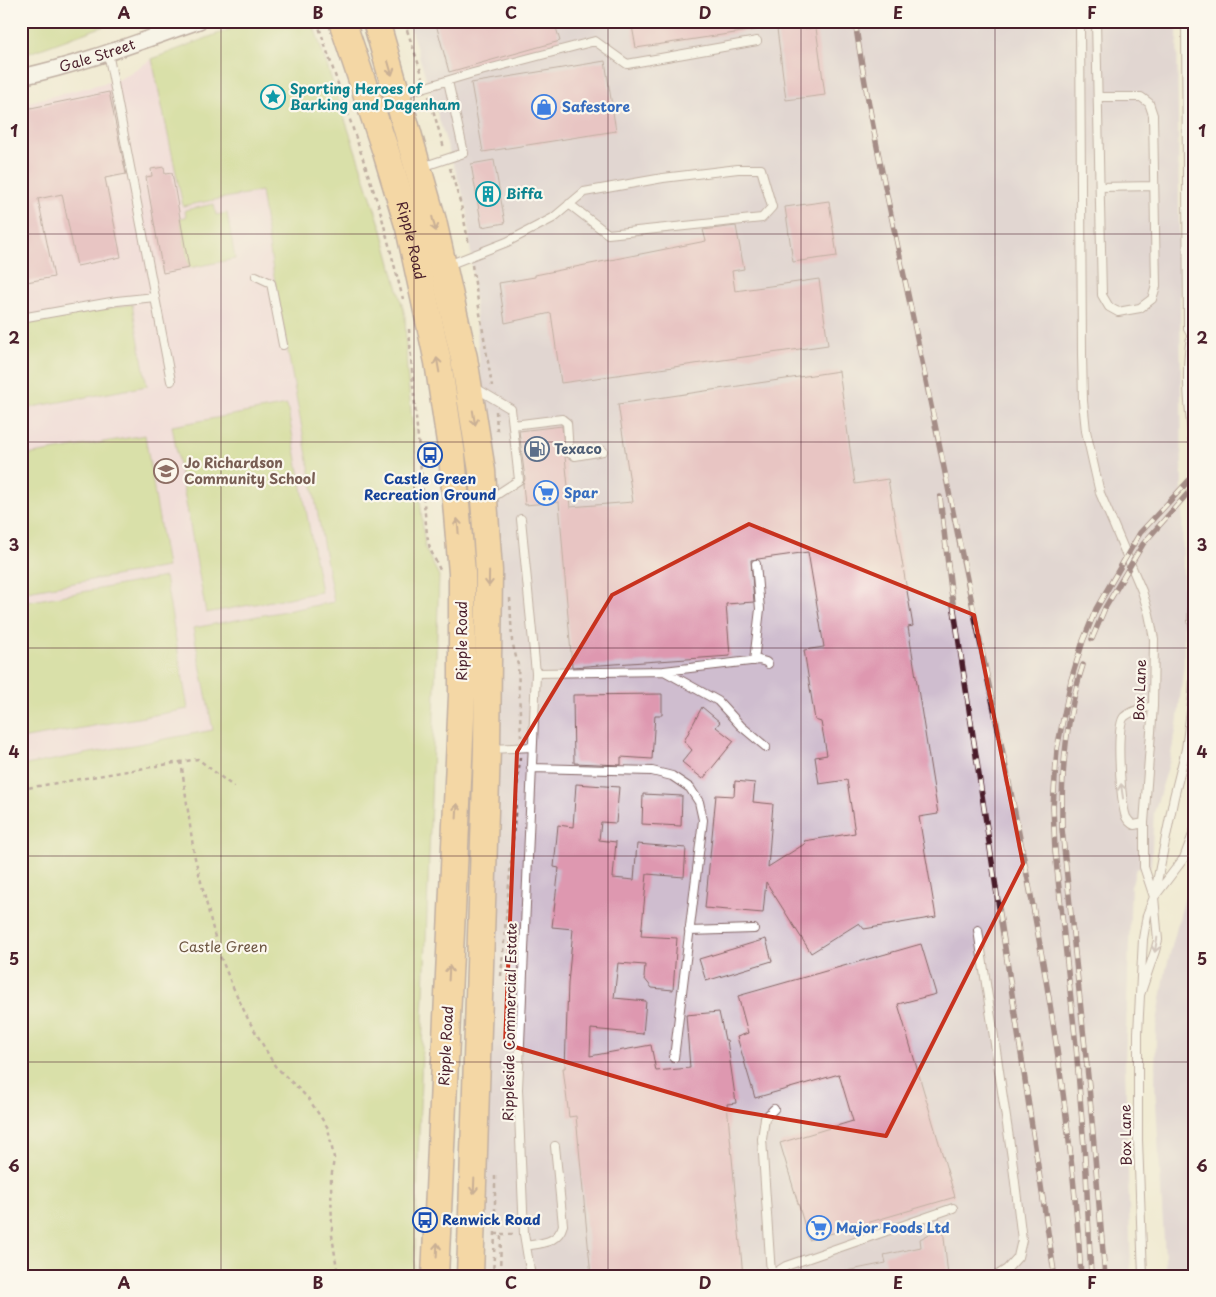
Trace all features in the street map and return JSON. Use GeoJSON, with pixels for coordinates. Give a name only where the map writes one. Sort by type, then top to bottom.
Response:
{"type":"FeatureCollection","features":[{"type":"Feature","properties":{"kind":"highway","name":"Ripple Road"},"geometry":{"type":"LineString","coordinates":[[342,21],[409,228],[438,362],[452,454],[462,573],[462,696],[435,1276]]}},
{"type":"Feature","properties":{"kind":"highway","name":"Ripple Road"},"geometry":{"type":"LineString","coordinates":[[386,24],[398,96],[433,220],[464,358],[482,471],[485,503],[489,571],[487,749],[470,1276]]}},
{"type":"Feature","properties":{"kind":"street","name":"Gale Street"},"geometry":{"type":"LineString","coordinates":[[21,77],[108,52],[199,21]]}},
{"type":"Feature","properties":{"kind":"lane","name":"Box Lane"},"geometry":{"type":"LineString","coordinates":[[1080,21],[1083,401],[1086,431],[1100,492],[1142,591],[1154,639],[1153,706],[1144,822],[1144,867],[1154,897],[1158,940],[1156,951],[1140,995]]}},
{"type":"Feature","properties":{"kind":"lane"},"geometry":{"type":"LineString","coordinates":[[1096,21],[1102,295],[1109,307],[1118,312],[1140,308],[1152,299],[1156,286],[1153,115],[1149,103],[1141,97],[1098,97]]}},
{"type":"Feature","properties":{"kind":"lane"},"geometry":{"type":"LineString","coordinates":[[1186,21],[1188,329],[1193,340],[1188,355],[1189,403],[1193,442]]}},
{"type":"Feature","properties":{"kind":"lane"},"geometry":{"type":"LineString","coordinates":[[398,96],[595,41],[627,64],[757,41]]}},
{"type":"Feature","properties":{"kind":"lane"},"geometry":{"type":"LineString","coordinates":[[108,52],[171,381]]}},
{"type":"Feature","properties":{"kind":"lane"},"geometry":{"type":"LineString","coordinates":[[419,169],[464,153],[448,81]]}},
{"type":"Feature","properties":{"kind":"lane"},"geometry":{"type":"LineString","coordinates":[[444,266],[508,242],[553,218],[569,204],[584,192],[663,178],[738,169],[761,169],[772,207],[762,218],[608,234],[569,204]]}},
{"type":"Feature","properties":{"kind":"lane"},"geometry":{"type":"LineString","coordinates":[[1100,187],[1154,186]]}},
{"type":"Feature","properties":{"kind":"lane"},"geometry":{"type":"LineString","coordinates":[[256,276],[271,283],[283,345]]}},
{"type":"Feature","properties":{"kind":"lane"},"geometry":{"type":"LineString","coordinates":[[21,318],[117,301],[155,297]]}},
{"type":"Feature","properties":{"kind":"lane"},"geometry":{"type":"LineString","coordinates":[[468,384],[511,409],[519,480],[485,503]]}},
{"type":"Feature","properties":{"kind":"lane"},"geometry":{"type":"LineString","coordinates":[[513,425],[562,419],[567,423],[569,453],[574,456],[603,451]]}},
{"type":"Feature","properties":{"kind":"lane","name":"Rippleside Commercial Estate"},"geometry":{"type":"LineString","coordinates":[[521,519],[536,673],[518,1089],[524,1234],[531,1276]]}},
{"type":"Feature","properties":{"kind":"lane"},"geometry":{"type":"LineString","coordinates":[[754,661],[760,609],[756,564]]}},
{"type":"Feature","properties":{"kind":"lane"},"geometry":{"type":"LineString","coordinates":[[1193,602],[1192,620],[1195,635]]}},
{"type":"Feature","properties":{"kind":"lane"},"geometry":{"type":"LineString","coordinates":[[536,673],[664,671],[754,661],[763,661],[768,664]]}},
{"type":"Feature","properties":{"kind":"lane"},"geometry":{"type":"LineString","coordinates":[[1154,897],[1170,815],[1186,749],[1194,696],[1195,661]]}},
{"type":"Feature","properties":{"kind":"lane"},"geometry":{"type":"LineString","coordinates":[[664,671],[718,701],[741,726],[766,747]]}},
{"type":"Feature","properties":{"kind":"lane"},"geometry":{"type":"LineString","coordinates":[[1144,822],[1134,825],[1128,822],[1126,816],[1120,777],[1120,726],[1124,717],[1132,712],[1153,706]]}},
{"type":"Feature","properties":{"kind":"lane"},"geometry":{"type":"LineString","coordinates":[[487,749],[532,747]]}},
{"type":"Feature","properties":{"kind":"lane"},"geometry":{"type":"LineString","coordinates":[[531,768],[652,771],[672,776],[690,788],[699,802],[703,820],[674,1058]]}},
{"type":"Feature","properties":{"kind":"lane"},"geometry":{"type":"LineString","coordinates":[[1154,897],[1184,858],[1195,829]]}},
{"type":"Feature","properties":{"kind":"lane","name":"Box Lane"},"geometry":{"type":"LineString","coordinates":[[1143,1276],[1138,1120],[1138,1032],[1144,938],[1147,915],[1154,897]]}},
{"type":"Feature","properties":{"kind":"lane"},"geometry":{"type":"LineString","coordinates":[[689,931],[754,928]]}},
{"type":"Feature","properties":{"kind":"lane"},"geometry":{"type":"LineString","coordinates":[[978,930],[1012,1158],[1022,1240],[1018,1257],[1007,1269],[996,1276]]}},
{"type":"Feature","properties":{"kind":"lane"},"geometry":{"type":"LineString","coordinates":[[774,1109],[765,1118],[762,1139],[771,1275],[786,1266],[953,1208]]}},
{"type":"Feature","properties":{"kind":"lane"},"geometry":{"type":"LineString","coordinates":[[526,1246],[548,1242],[561,1233],[563,1225],[555,1146]]}},
{"type":"Feature","properties":{"kind":"path"},"geometry":{"type":"LineString","coordinates":[[317,21],[380,210],[404,305]]}},
{"type":"Feature","properties":{"kind":"path"},"geometry":{"type":"LineString","coordinates":[[409,324],[427,535],[430,549],[442,576]]}},
{"type":"Feature","properties":{"kind":"path"},"geometry":{"type":"LineString","coordinates":[[500,985],[521,747],[518,665]]}},
{"type":"Feature","properties":{"kind":"path"},"geometry":{"type":"LineString","coordinates":[[21,789],[198,759],[234,787]]}},
{"type":"Feature","properties":{"kind":"path"},"geometry":{"type":"LineString","coordinates":[[181,761],[194,854],[219,953],[248,1019],[275,1066],[308,1098],[328,1128],[334,1158],[331,1180],[331,1226],[338,1276]]}},
{"type":"Feature","properties":{"kind":"path"},"geometry":{"type":"LineString","coordinates":[[493,1276],[495,1169]]}},
{"type":"Feature","properties":{"kind":"path"},"geometry":{"type":"LineString","coordinates":[[495,1234],[501,1234],[500,1276]]}},
{"type":"Feature","properties":{"kind":"highlighted area"},"geometry":{"type":"Polygon","coordinates":[[[749,524],[974,615],[1023,864],[886,1136],[725,1109],[505,1044],[517,752],[612,595],[749,524]]]}},
{"type":"Feature","properties":{"kind":"shaded area"},"geometry":{"type":"Polygon","coordinates":[[[408,21],[1177,21],[1184,663],[1177,726],[1169,764],[1154,813],[1151,866],[1136,869],[1131,887],[1125,1062],[1131,1276],[486,1276],[490,493],[467,208],[408,21]]]}},
{"type":"Feature","properties":{"kind":"shaded area","name":"Jo Richardson Community School"},"geometry":{"type":"Polygon","coordinates":[[[152,59],[183,206],[261,191],[273,271],[334,602],[193,628],[213,730],[21,766],[21,104],[120,79],[152,59]]]}},
{"type":"Feature","properties":{"kind":"shaded area"},"geometry":{"type":"Polygon","coordinates":[[[1195,858],[1195,1276],[1166,1276],[1155,1086],[1156,1028],[1166,969],[1195,858]]]}},
{"type":"Feature","properties":{"kind":"green space"},"geometry":{"type":"Polygon","coordinates":[[[21,21],[118,21],[21,56],[21,21]]]}},
{"type":"Feature","properties":{"kind":"green space","name":"Castle Green"},"geometry":{"type":"Polygon","coordinates":[[[251,21],[312,21],[382,230],[405,316],[407,371],[425,548],[439,576],[414,1276],[21,1276],[21,766],[213,730],[193,628],[334,602],[273,271],[261,191],[183,206],[152,59],[251,21]]]}},
{"type":"Feature","properties":{"kind":"green space"},"geometry":{"type":"Polygon","coordinates":[[[214,204],[216,215],[227,213],[235,259],[189,268],[180,218],[186,217],[185,210],[214,204]]]}},
{"type":"Feature","properties":{"kind":"green space"},"geometry":{"type":"Polygon","coordinates":[[[132,304],[147,386],[21,409],[21,324],[132,304]]]}},
{"type":"Feature","properties":{"kind":"green space"},"geometry":{"type":"Polygon","coordinates":[[[287,405],[321,592],[206,613],[172,426],[287,405]]]}},
{"type":"Feature","properties":{"kind":"green space"},"geometry":{"type":"Polygon","coordinates":[[[145,435],[167,567],[21,592],[21,456],[145,435]]]}},
{"type":"Feature","properties":{"kind":"green space"},"geometry":{"type":"Polygon","coordinates":[[[165,577],[188,709],[21,739],[21,603],[165,577]]]}},
{"type":"Feature","properties":{"kind":"building"},"geometry":{"type":"Polygon","coordinates":[[[447,21],[554,21],[560,41],[449,72],[436,24],[447,21]]]}},
{"type":"Feature","properties":{"kind":"building"},"geometry":{"type":"Polygon","coordinates":[[[663,21],[768,21],[768,28],[636,48],[632,26],[663,21]]]}},
{"type":"Feature","properties":{"kind":"building"},"geometry":{"type":"Polygon","coordinates":[[[776,21],[801,21],[802,29],[816,28],[825,95],[786,100],[776,21]]]}},
{"type":"Feature","properties":{"kind":"building","name":"Safestore"},"geometry":{"type":"Polygon","coordinates":[[[605,61],[616,131],[483,152],[471,83],[605,61]]]}},
{"type":"Feature","properties":{"kind":"building"},"geometry":{"type":"Polygon","coordinates":[[[109,92],[126,174],[105,178],[121,257],[77,266],[62,194],[38,199],[54,277],[21,283],[21,110],[109,92]]]}},
{"type":"Feature","properties":{"kind":"building","name":"Biffa"},"geometry":{"type":"Polygon","coordinates":[[[494,160],[505,223],[482,227],[471,164],[494,160]]]}},
{"type":"Feature","properties":{"kind":"building"},"geometry":{"type":"Polygon","coordinates":[[[164,167],[165,174],[172,173],[189,268],[163,273],[146,177],[152,176],[151,169],[164,167]]]}},
{"type":"Feature","properties":{"kind":"building"},"geometry":{"type":"Polygon","coordinates":[[[829,201],[837,256],[793,262],[785,207],[829,201]]]}},
{"type":"Feature","properties":{"kind":"building"},"geometry":{"type":"Polygon","coordinates":[[[736,226],[744,269],[732,271],[735,291],[819,279],[828,345],[561,383],[551,313],[505,323],[499,283],[706,241],[703,230],[736,226]]]}},
{"type":"Feature","properties":{"kind":"building"},"geometry":{"type":"Polygon","coordinates":[[[839,371],[855,484],[888,479],[913,626],[908,627],[938,814],[919,817],[936,917],[864,929],[859,923],[811,953],[766,882],[763,913],[705,908],[716,795],[734,796],[735,781],[755,783],[753,802],[773,804],[768,867],[806,843],[804,841],[855,833],[847,780],[819,784],[815,757],[827,755],[821,722],[815,720],[804,650],[824,647],[808,552],[751,560],[754,602],[726,604],[730,656],[572,667],[559,502],[525,505],[523,484],[525,479],[519,431],[562,426],[570,507],[633,502],[618,404],[839,371]]]}},
{"type":"Feature","properties":{"kind":"building"},"geometry":{"type":"Polygon","coordinates":[[[662,694],[662,715],[655,715],[652,759],[621,757],[621,765],[574,763],[573,695],[662,694]]]}},
{"type":"Feature","properties":{"kind":"building"},"geometry":{"type":"Polygon","coordinates":[[[702,707],[720,722],[716,727],[734,741],[703,779],[682,762],[692,750],[684,741],[702,707]]]}},
{"type":"Feature","properties":{"kind":"building"},"geometry":{"type":"Polygon","coordinates":[[[576,784],[619,787],[616,823],[601,822],[599,840],[616,842],[613,878],[634,880],[637,844],[686,848],[684,877],[647,874],[641,936],[677,938],[673,990],[652,988],[644,978],[645,965],[618,963],[614,998],[646,1001],[643,1034],[591,1029],[590,1056],[651,1045],[656,1071],[690,1068],[686,1015],[719,1012],[725,1040],[727,1040],[736,1103],[727,1104],[743,1276],[591,1276],[576,1116],[569,1117],[563,1068],[565,1068],[568,984],[573,929],[552,927],[559,868],[554,867],[558,825],[573,827],[576,784]]]}},
{"type":"Feature","properties":{"kind":"building"},"geometry":{"type":"Polygon","coordinates":[[[643,794],[682,796],[681,826],[642,824],[643,794]]]}},
{"type":"Feature","properties":{"kind":"building"},"geometry":{"type":"Polygon","coordinates":[[[766,939],[772,961],[706,981],[699,959],[766,939]]]}},
{"type":"Feature","properties":{"kind":"building"},"geometry":{"type":"Polygon","coordinates":[[[921,944],[936,994],[898,1004],[955,1197],[809,1240],[780,1143],[853,1121],[839,1074],[755,1098],[737,1037],[748,1033],[738,996],[921,944]]]}},
{"type":"Feature","properties":{"kind":"building"},"geometry":{"type":"Polygon","coordinates":[[[943,1227],[948,1276],[847,1276],[846,1271],[886,1263],[884,1255],[921,1247],[920,1239],[943,1227]]]}},
{"type":"Feature","properties":{"kind":"railway"},"geometry":{"type":"LineString","coordinates":[[855,21],[880,163],[975,615],[1037,927],[1049,996],[1068,1136],[1081,1276]]}},
{"type":"Feature","properties":{"kind":"railway"},"geometry":{"type":"LineString","coordinates":[[1091,1276],[1086,1172],[1076,1046],[1055,851],[1053,807],[1057,749],[1071,680],[1083,641],[1096,609],[1140,533],[1195,474]]}},
{"type":"Feature","properties":{"kind":"railway"},"geometry":{"type":"LineString","coordinates":[[1092,639],[1105,608],[1143,544],[1195,485]]}},
{"type":"Feature","properties":{"kind":"railway"},"geometry":{"type":"LineString","coordinates":[[940,497],[951,590],[1054,1272]]}},
{"type":"Feature","properties":{"kind":"railway"},"geometry":{"type":"LineString","coordinates":[[1083,665],[1072,705],[1066,746],[1062,787],[1062,829],[1089,1086],[1105,1276]]}},
{"type":"Feature","properties":{"kind":"place","name":"Sporting Heroes of Barking and Dagenham"},"geometry":{"type":"Point","coordinates":[273,97]}},
{"type":"Feature","properties":{"kind":"place","name":"Safestore"},"geometry":{"type":"Point","coordinates":[544,107]}},
{"type":"Feature","properties":{"kind":"place","name":"Biffa"},"geometry":{"type":"Point","coordinates":[488,194]}},
{"type":"Feature","properties":{"kind":"place","name":"Texaco"},"geometry":{"type":"Point","coordinates":[537,449]}},
{"type":"Feature","properties":{"kind":"place","name":"Castle Green Recreation Ground"},"geometry":{"type":"Point","coordinates":[430,455]}},
{"type":"Feature","properties":{"kind":"place","name":"Jo Richardson Community School"},"geometry":{"type":"Point","coordinates":[166,471]}},
{"type":"Feature","properties":{"kind":"place","name":"Spar"},"geometry":{"type":"Point","coordinates":[546,493]}},
{"type":"Feature","properties":{"kind":"place","name":"Renwick Road"},"geometry":{"type":"Point","coordinates":[425,1220]}},
{"type":"Feature","properties":{"kind":"place","name":"Major Foods Ltd"},"geometry":{"type":"Point","coordinates":[819,1228]}}]}
